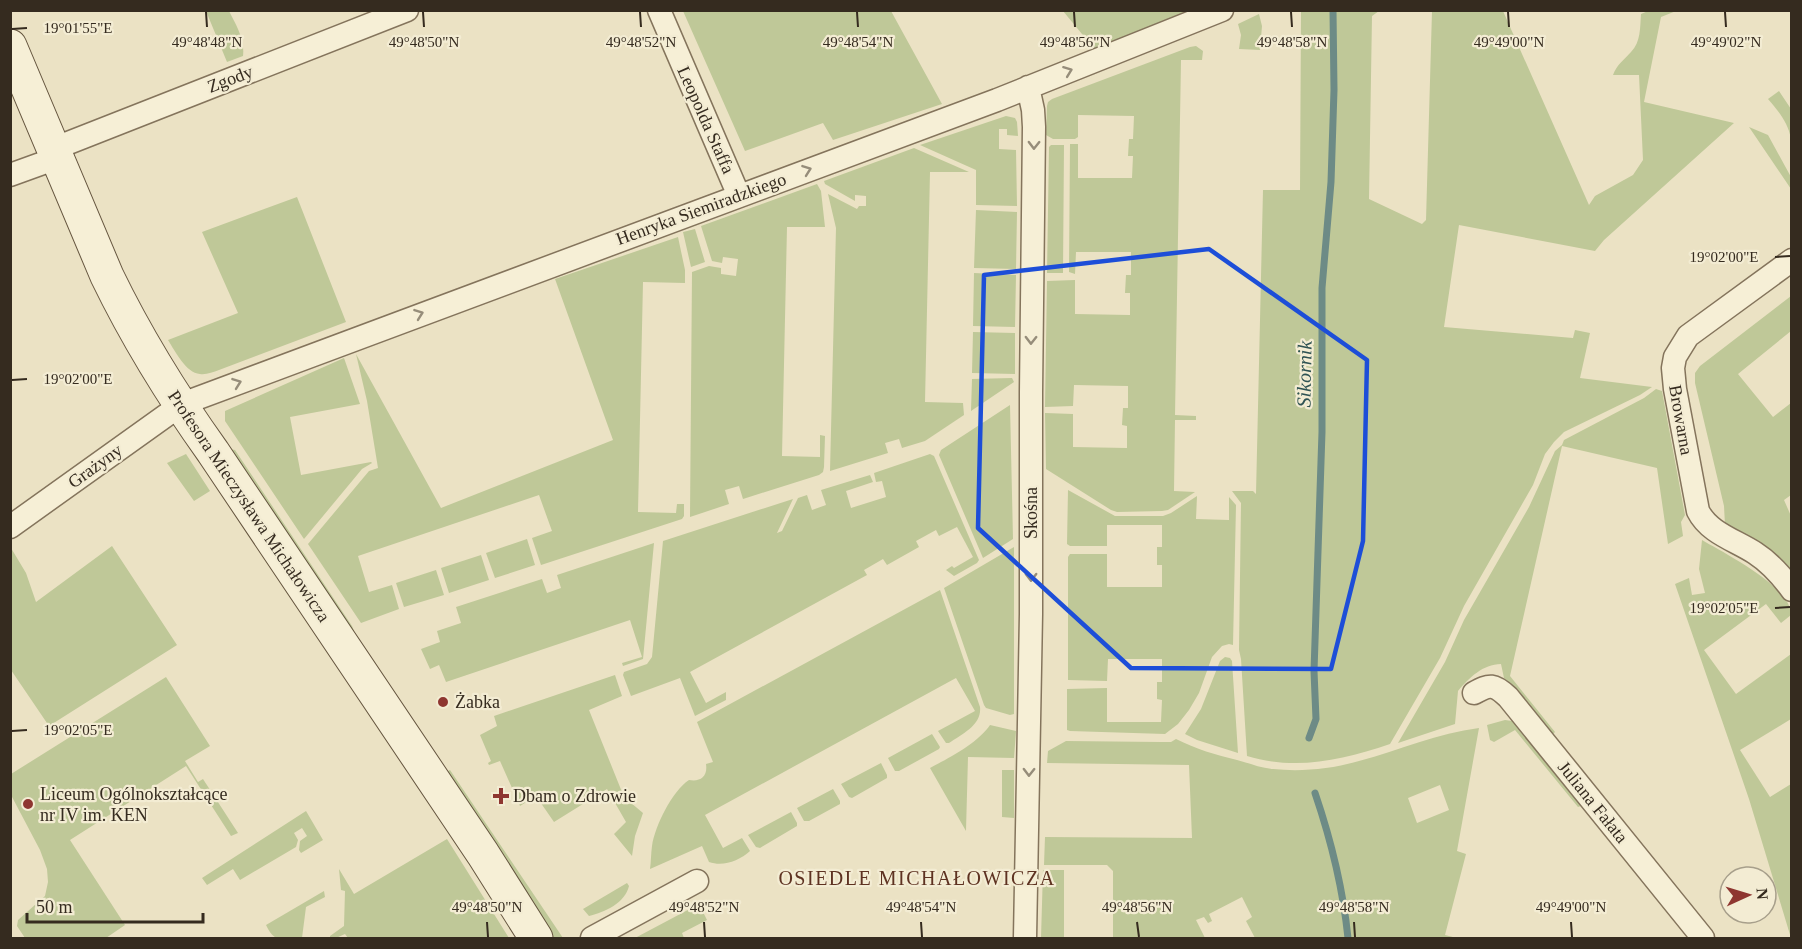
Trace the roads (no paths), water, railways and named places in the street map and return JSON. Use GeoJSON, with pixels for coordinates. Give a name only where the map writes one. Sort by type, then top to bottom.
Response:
{"type":"FeatureCollection","features":[{"type":"Feature","properties":{"kind":"street","name":"Zgody"},"geometry":{"type":"LineString","coordinates":[[10,175],[55,154],[407,10]]}},
{"type":"Feature","properties":{"kind":"street","name":"Leopolda Staffa"},"geometry":{"type":"LineString","coordinates":[[659,10],[739,196]]}},
{"type":"Feature","properties":{"kind":"street","name":"Henryka Siemiradzkiego"},"geometry":{"type":"LineString","coordinates":[[180,405],[1028,87],[1222,10]]}},
{"type":"Feature","properties":{"kind":"street","name":"Profesora Mieczysława Michałowicza"},"geometry":{"type":"LineString","coordinates":[[10,46],[120,304],[154,365],[406,739],[517,906],[536,939]]}},
{"type":"Feature","properties":{"kind":"street","name":"Skośna"},"geometry":{"type":"LineString","coordinates":[[1025,939],[1031,614],[1034,127],[1028,87]]}},
{"type":"Feature","properties":{"kind":"street","name":"Browarna"},"geometry":{"type":"LineString","coordinates":[[1791,260],[1688,336],[1675,357],[1673,368],[1698,511],[1702,520],[1773,567],[1791,590]]}},
{"type":"Feature","properties":{"kind":"street","name":"Grażyny"},"geometry":{"type":"LineString","coordinates":[[10,527],[180,405]]}},
{"type":"Feature","properties":{"kind":"street","name":"Juliana Fałata"},"geometry":{"type":"LineString","coordinates":[[1474,693],[1485,686],[1493,686],[1508,697],[1703,939]]}},
{"type":"Feature","properties":{"kind":"street"},"geometry":{"type":"LineString","coordinates":[[592,939],[697,881]]}},
{"type":"Feature","properties":{"kind":"waterway","name":"Sikornik"},"geometry":{"type":"LineString","coordinates":[[1309,738],[1316,719],[1314,671],[1322,432],[1322,288],[1331,182],[1334,90],[1333,10]]}},
{"type":"Feature","properties":{"kind":"waterway","name":"Sikornik"},"geometry":{"type":"LineString","coordinates":[[1315,793],[1336,865],[1348,938]]}},
{"type":"Feature","properties":{"kind":"place","name":"Żabka"},"geometry":{"type":"Point","coordinates":[443,702]}},
{"type":"Feature","properties":{"kind":"place","name":"Dbam o Zdrowie"},"geometry":{"type":"Point","coordinates":[501,796]}},
{"type":"Feature","properties":{"kind":"place","name":"Liceum Ogólnokształcące nr IV im. KEN"},"geometry":{"type":"Point","coordinates":[28,804]}},
{"type":"Feature","properties":{"kind":"district","name":"OSIEDLE MICHAŁOWICZA"},"geometry":{"type":"Point","coordinates":[917,878]}}]}
